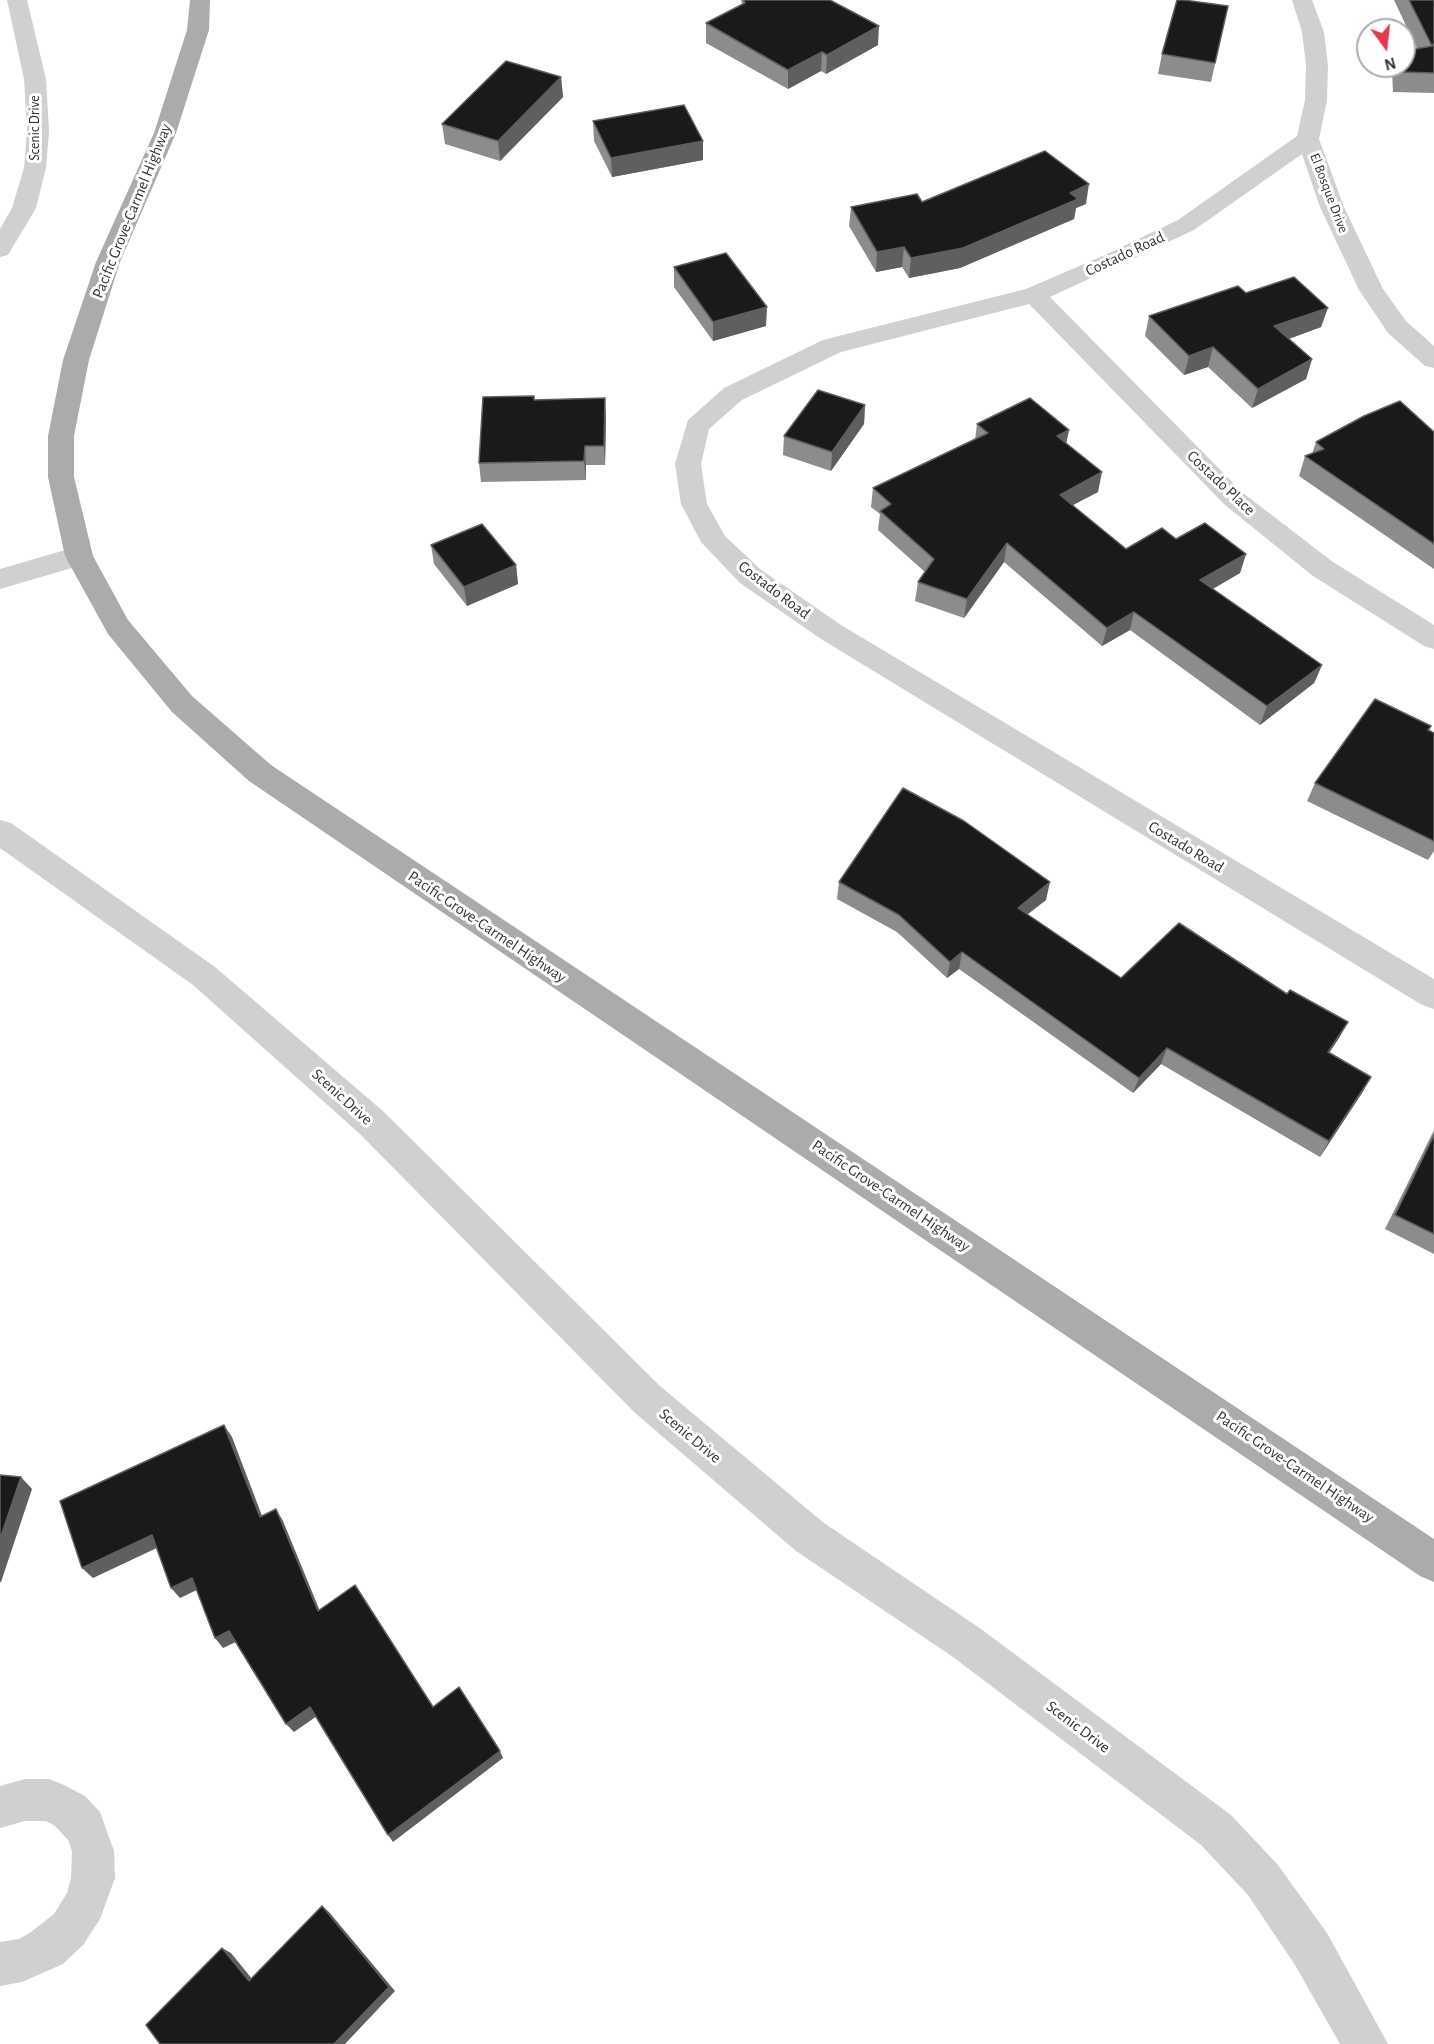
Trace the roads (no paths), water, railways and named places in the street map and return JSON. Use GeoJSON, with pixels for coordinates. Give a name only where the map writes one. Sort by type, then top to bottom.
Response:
{"type":"FeatureCollection","features":[{"type":"Feature","properties":{"kind":"main road","name":"Pacific Grove-Carmel Highway"},"geometry":{"type":"LineString","coordinates":[[200,0],[198,30],[165,133],[108,262],[76,360],[61,436],[61,477],[79,556],[118,627],[182,704],[260,773],[1434,1562]]}},
{"type":"Feature","properties":{"kind":"street","name":"Scenic Drive"},"geometry":{"type":"LineString","coordinates":[[0,250],[24,208],[34,168],[38,130],[35,79],[17,0]]}},
{"type":"Feature","properties":{"kind":"street","name":"El Bosque Drive"},"geometry":{"type":"LineString","coordinates":[[1302,0],[1313,32],[1317,65],[1316,100],[1308,139],[1332,207],[1371,290],[1398,327],[1434,360]]}},
{"type":"Feature","properties":{"kind":"street","name":"Costado Road"},"geometry":{"type":"LineString","coordinates":[[1308,139],[1186,225],[1034,295],[832,346],[733,394],[697,426],[688,464],[694,504],[715,542],[750,576],[831,632],[1434,995]]}},
{"type":"Feature","properties":{"kind":"street","name":"Costado Place"},"geometry":{"type":"LineString","coordinates":[[1034,295],[1234,499],[1323,569],[1434,639]]}},
{"type":"Feature","properties":{"kind":"street"},"geometry":{"type":"LineString","coordinates":[[0,579],[79,556]]}},
{"type":"Feature","properties":{"kind":"street","name":"Scenic Drive"},"geometry":{"type":"LineString","coordinates":[[0,832],[204,976],[372,1123],[647,1399],[810,1537],[967,1643],[1215,1830],[1263,1880],[1275,1897],[1311,1949],[1365,2044]]}},
{"type":"Feature","properties":{"kind":"street"},"geometry":{"type":"LineString","coordinates":[[0,1807],[25,1800],[49,1800],[70,1810],[85,1827],[88,1835],[93,1851],[93,1878],[85,1904],[69,1929],[47,1948],[22,1960],[0,1964]]}}]}
